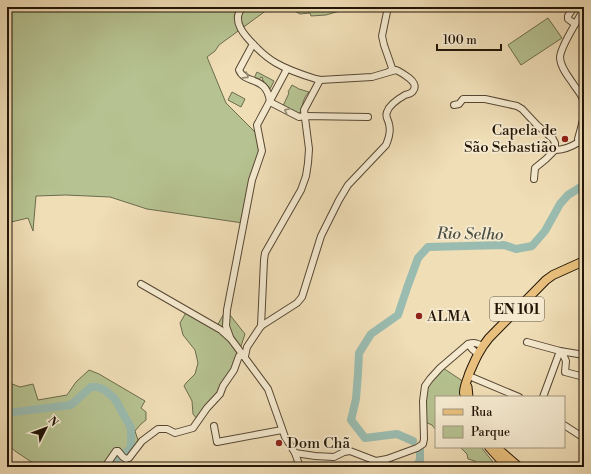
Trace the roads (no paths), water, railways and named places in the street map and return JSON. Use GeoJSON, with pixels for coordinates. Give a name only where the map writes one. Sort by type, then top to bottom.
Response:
{"type":"FeatureCollection","features":[{"type":"Feature","properties":{"kind":"highway"},"geometry":{"type":"LineString","coordinates":[[466,396],[467,387]]}},
{"type":"Feature","properties":{"kind":"highway"},"geometry":{"type":"LineString","coordinates":[[496,448],[518,467]]}},
{"type":"Feature","properties":{"kind":"main road","name":"EN 101"},"geometry":{"type":"LineString","coordinates":[[466,396],[465,385],[482,346],[546,280],[553,275],[584,261]]}},
{"type":"Feature","properties":{"kind":"main road","name":"EN 101"},"geometry":{"type":"LineString","coordinates":[[467,387],[468,376]]}},
{"type":"Feature","properties":{"kind":"main road"},"geometry":{"type":"LineString","coordinates":[[483,448],[500,467]]}},
{"type":"Feature","properties":{"kind":"main road"},"geometry":{"type":"LineString","coordinates":[[490,448],[507,467]]}},
{"type":"Feature","properties":{"kind":"street"},"geometry":{"type":"LineString","coordinates":[[243,7],[238,16],[238,23],[241,31],[267,58],[287,69],[320,80],[372,77],[396,70],[413,81],[415,85],[412,92],[390,106],[386,116],[390,130],[386,145],[348,185],[339,200],[321,236],[302,297],[297,303],[261,326],[247,347],[244,356]]}},
{"type":"Feature","properties":{"kind":"street"},"geometry":{"type":"LineString","coordinates":[[388,7],[382,36],[392,68],[390,71]]}},
{"type":"Feature","properties":{"kind":"street"},"geometry":{"type":"LineString","coordinates":[[574,7],[568,16],[568,19],[575,24]]}},
{"type":"Feature","properties":{"kind":"street"},"geometry":{"type":"LineString","coordinates":[[584,9],[560,54],[562,66],[584,100],[584,103]]}},
{"type":"Feature","properties":{"kind":"street"},"geometry":{"type":"LineString","coordinates":[[253,44],[239,70],[243,76],[262,85],[266,89],[270,102]]}},
{"type":"Feature","properties":{"kind":"street"},"geometry":{"type":"LineString","coordinates":[[387,53],[404,74]]}},
{"type":"Feature","properties":{"kind":"street"},"geometry":{"type":"LineString","coordinates":[[287,69],[257,125],[262,151],[252,180],[227,310],[226,326],[231,338],[268,389],[282,430],[295,453],[300,467]]}},
{"type":"Feature","properties":{"kind":"street"},"geometry":{"type":"LineString","coordinates":[[261,326],[265,253],[301,190],[306,176],[309,149],[304,110],[320,80]]}},
{"type":"Feature","properties":{"kind":"street"},"geometry":{"type":"LineString","coordinates":[[454,105],[459,104],[463,99],[485,99],[517,106],[553,139],[555,143],[555,150]]}},
{"type":"Feature","properties":{"kind":"street"},"geometry":{"type":"LineString","coordinates":[[270,102],[299,117],[368,117]]}},
{"type":"Feature","properties":{"kind":"street"},"geometry":{"type":"LineString","coordinates":[[534,179],[535,168],[555,150],[563,150],[574,145],[578,140],[584,116]]}},
{"type":"Feature","properties":{"kind":"street"},"geometry":{"type":"LineString","coordinates":[[578,140],[584,146]]}},
{"type":"Feature","properties":{"kind":"street"},"geometry":{"type":"LineString","coordinates":[[141,284],[221,330],[231,338]]}},
{"type":"Feature","properties":{"kind":"street"},"geometry":{"type":"LineString","coordinates":[[295,453],[334,457],[350,450],[376,461],[387,459],[417,448],[423,444],[424,439],[423,401],[425,386],[440,368],[468,344],[472,342],[482,346]]}},
{"type":"Feature","properties":{"kind":"street"},"geometry":{"type":"LineString","coordinates":[[527,342],[561,352],[584,355]]}},
{"type":"Feature","properties":{"kind":"street"},"geometry":{"type":"LineString","coordinates":[[468,344],[478,354]]}},
{"type":"Feature","properties":{"kind":"street"},"geometry":{"type":"LineString","coordinates":[[561,352],[566,361],[565,372],[584,377]]}},
{"type":"Feature","properties":{"kind":"street"},"geometry":{"type":"LineString","coordinates":[[543,396],[561,352]]}},
{"type":"Feature","properties":{"kind":"street"},"geometry":{"type":"LineString","coordinates":[[105,467],[116,451],[118,451],[126,459],[129,458],[142,441],[158,429],[167,429],[175,433],[193,428],[207,408],[220,394],[223,386],[234,370],[239,356],[244,356]]}},
{"type":"Feature","properties":{"kind":"street"},"geometry":{"type":"LineString","coordinates":[[468,376],[517,396]]}},
{"type":"Feature","properties":{"kind":"street"},"geometry":{"type":"LineString","coordinates":[[214,426],[217,442],[282,430]]}},
{"type":"Feature","properties":{"kind":"street"},"geometry":{"type":"LineString","coordinates":[[565,426],[584,438]]}},
{"type":"Feature","properties":{"kind":"waterway","name":"Rio Selho"},"geometry":{"type":"LineString","coordinates":[[413,441],[397,434],[365,438],[351,420],[356,399],[359,353],[371,334],[398,315],[418,258],[428,247],[504,245],[516,249],[532,246],[545,231],[560,204],[568,195],[584,185]]}},
{"type":"Feature","properties":{"kind":"waterway","name":"Rio Selho"},"geometry":{"type":"LineString","coordinates":[[7,413],[71,405],[91,387],[97,387],[105,390],[115,399],[131,428],[131,448],[110,467]]}},
{"type":"Feature","properties":{"kind":"waterway","name":"Rio Selho"},"geometry":{"type":"LineString","coordinates":[[416,467],[420,460],[420,450]]}},
{"type":"Feature","properties":{"kind":"place","name":"Capela de São Sebastião"},"geometry":{"type":"Point","coordinates":[565,139]}},
{"type":"Feature","properties":{"kind":"place","name":"ALMA"},"geometry":{"type":"Point","coordinates":[419,316]}},
{"type":"Feature","properties":{"kind":"place","name":"Dom Chã"},"geometry":{"type":"Point","coordinates":[279,443]}}]}
